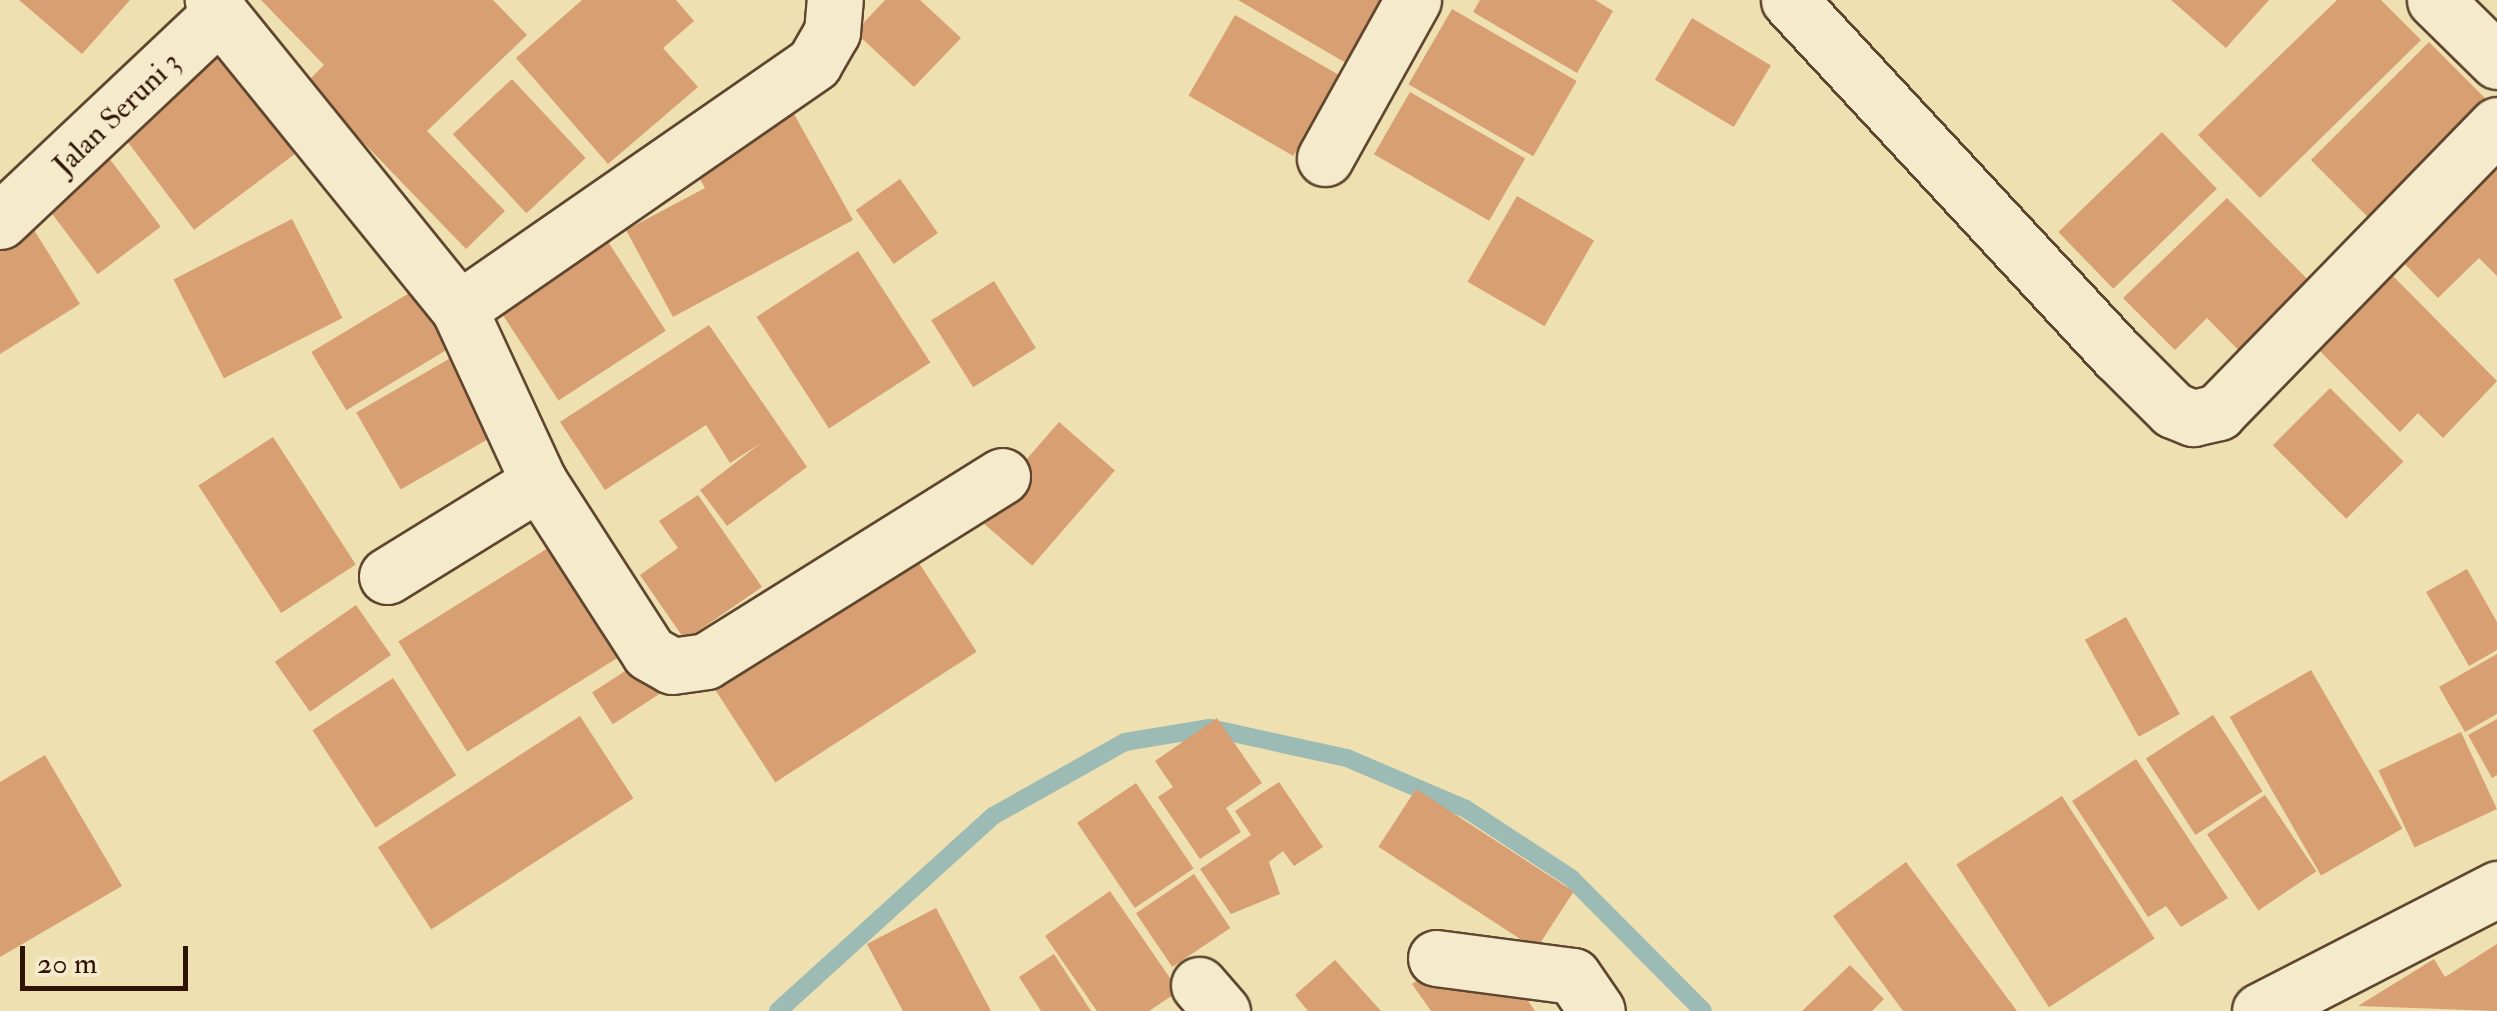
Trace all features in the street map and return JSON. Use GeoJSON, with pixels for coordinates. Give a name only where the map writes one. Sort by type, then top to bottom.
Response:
{"type":"FeatureCollection","features":[{"type":"Feature","properties":{"kind":"street"},"geometry":{"type":"LineString","coordinates":[[459,309],[814,63],[832,32],[835,0]]}},
{"type":"Feature","properties":{"kind":"street"},"geometry":{"type":"LineString","coordinates":[[1326,158],[1413,0]]}},
{"type":"Feature","properties":{"kind":"street"},"geometry":{"type":"LineString","coordinates":[[1789,0],[2118,355],[2172,410],[2193,418],[2218,412],[2497,125]]}},
{"type":"Feature","properties":{"kind":"street"},"geometry":{"type":"LineString","coordinates":[[2436,0],[2497,61]]}},
{"type":"Feature","properties":{"kind":"street"},"geometry":{"type":"LineString","coordinates":[[216,7],[459,309],[539,482],[649,653],[672,666],[706,660],[1002,476]]}},
{"type":"Feature","properties":{"kind":"street","name":"Jalan Seruni 3"},"geometry":{"type":"LineString","coordinates":[[0,221],[216,7]]}},
{"type":"Feature","properties":{"kind":"street"},"geometry":{"type":"LineString","coordinates":[[387,576],[539,482]]}},
{"type":"Feature","properties":{"kind":"street"},"geometry":{"type":"LineString","coordinates":[[2260,1011],[2328,997],[2497,889]]}},
{"type":"Feature","properties":{"kind":"street"},"geometry":{"type":"LineString","coordinates":[[1436,958],[1573,976],[1598,1011]]}},
{"type":"Feature","properties":{"kind":"building"},"geometry":{"type":"Polygon","coordinates":[[[19,0],[130,0],[82,54],[19,0]]]}},
{"type":"Feature","properties":{"kind":"building"},"geometry":{"type":"Polygon","coordinates":[[[261,0],[493,0],[527,35],[427,131],[505,211],[466,249],[306,83],[324,65],[261,0]]]}},
{"type":"Feature","properties":{"kind":"building"},"geometry":{"type":"Polygon","coordinates":[[[582,0],[676,0],[694,21],[663,48],[698,87],[608,164],[516,58],[582,0]]]}},
{"type":"Feature","properties":{"kind":"building"},"geometry":{"type":"Polygon","coordinates":[[[885,0],[920,0],[961,38],[914,87],[855,32],[885,0]]]}},
{"type":"Feature","properties":{"kind":"building"},"geometry":{"type":"Polygon","coordinates":[[[1238,0],[1383,0],[1346,63],[1238,0]]]}},
{"type":"Feature","properties":{"kind":"building"},"geometry":{"type":"Polygon","coordinates":[[[1480,0],[1595,0],[1613,11],[1577,73],[1473,12],[1480,0]]]}},
{"type":"Feature","properties":{"kind":"building"},"geometry":{"type":"Polygon","coordinates":[[[2171,0],[2269,0],[2226,48],[2171,0]]]}},
{"type":"Feature","properties":{"kind":"building"},"geometry":{"type":"Polygon","coordinates":[[[2337,0],[2381,0],[2421,40],[2260,198],[2198,135],[2337,0]]]}},
{"type":"Feature","properties":{"kind":"building"},"geometry":{"type":"Polygon","coordinates":[[[1452,9],[1577,81],[1533,156],[1408,84],[1452,9]]]}},
{"type":"Feature","properties":{"kind":"building"},"geometry":{"type":"Polygon","coordinates":[[[1235,15],[1340,76],[1293,156],[1188,96],[1235,15]]]}},
{"type":"Feature","properties":{"kind":"building"},"geometry":{"type":"Polygon","coordinates":[[[1692,18],[1771,65],[1734,127],[1655,80],[1692,18]]]}},
{"type":"Feature","properties":{"kind":"building"},"geometry":{"type":"Polygon","coordinates":[[[2429,42],[2497,110],[2379,228],[2311,160],[2429,42]]]}},
{"type":"Feature","properties":{"kind":"building"},"geometry":{"type":"Polygon","coordinates":[[[219,52],[295,153],[194,230],[118,128],[219,52]]]}},
{"type":"Feature","properties":{"kind":"building"},"geometry":{"type":"Polygon","coordinates":[[[512,79],[586,158],[526,213],[453,134],[512,79]]]}},
{"type":"Feature","properties":{"kind":"building"},"geometry":{"type":"Polygon","coordinates":[[[1410,92],[1525,158],[1489,221],[1374,154],[1410,92]]]}},
{"type":"Feature","properties":{"kind":"building"},"geometry":{"type":"Polygon","coordinates":[[[789,105],[853,220],[673,317],[626,230],[705,188],[688,158],[789,105]]]}},
{"type":"Feature","properties":{"kind":"building"},"geometry":{"type":"Polygon","coordinates":[[[2162,132],[2217,189],[2113,289],[2058,232],[2162,132]]]}},
{"type":"Feature","properties":{"kind":"building"},"geometry":{"type":"Polygon","coordinates":[[[106,154],[161,227],[98,274],[43,202],[106,154]]]}},
{"type":"Feature","properties":{"kind":"building"},"geometry":{"type":"Polygon","coordinates":[[[2497,154],[2497,276],[2479,258],[2438,298],[2395,254],[2497,154]]]}},
{"type":"Feature","properties":{"kind":"building"},"geometry":{"type":"Polygon","coordinates":[[[900,179],[938,233],[894,264],[856,210],[900,179]]]}},
{"type":"Feature","properties":{"kind":"building"},"geometry":{"type":"Polygon","coordinates":[[[1517,196],[1594,240],[1545,326],[1468,282],[1517,196]]]}},
{"type":"Feature","properties":{"kind":"building"},"geometry":{"type":"Polygon","coordinates":[[[2227,198],[2322,294],[2251,363],[2207,318],[2175,350],[2123,298],[2227,198]]]}},
{"type":"Feature","properties":{"kind":"building"},"geometry":{"type":"Polygon","coordinates":[[[292,219],[342,318],[224,378],[173,279],[292,219]]]}},
{"type":"Feature","properties":{"kind":"building"},"geometry":{"type":"Polygon","coordinates":[[[31,225],[80,304],[0,354],[0,245],[31,225]]]}},
{"type":"Feature","properties":{"kind":"building"},"geometry":{"type":"Polygon","coordinates":[[[601,231],[666,331],[558,401],[494,301],[601,231]]]}},
{"type":"Feature","properties":{"kind":"building"},"geometry":{"type":"Polygon","coordinates":[[[858,251],[930,363],[829,428],[757,317],[858,251]]]}},
{"type":"Feature","properties":{"kind":"building"},"geometry":{"type":"Polygon","coordinates":[[[2388,271],[2497,381],[2443,438],[2418,413],[2400,432],[2313,344],[2388,271]]]}},
{"type":"Feature","properties":{"kind":"building"},"geometry":{"type":"Polygon","coordinates":[[[994,281],[1036,348],[973,387],[931,320],[994,281]]]}},
{"type":"Feature","properties":{"kind":"building"},"geometry":{"type":"Polygon","coordinates":[[[421,286],[456,344],[346,410],[311,352],[421,286]]]}},
{"type":"Feature","properties":{"kind":"building"},"geometry":{"type":"Polygon","coordinates":[[[709,325],[807,467],[727,526],[700,490],[761,443],[730,463],[706,425],[605,490],[560,422],[709,325]]]}},
{"type":"Feature","properties":{"kind":"building"},"geometry":{"type":"Polygon","coordinates":[[[454,356],[498,433],[401,490],[356,412],[454,356]]]}},
{"type":"Feature","properties":{"kind":"building"},"geometry":{"type":"Polygon","coordinates":[[[2330,388],[2404,462],[2346,519],[2273,445],[2330,388]]]}},
{"type":"Feature","properties":{"kind":"building"},"geometry":{"type":"Polygon","coordinates":[[[1059,422],[1115,471],[1032,566],[976,517],[1059,422]]]}},
{"type":"Feature","properties":{"kind":"building"},"geometry":{"type":"Polygon","coordinates":[[[273,437],[356,564],[281,613],[198,485],[273,437]]]}},
{"type":"Feature","properties":{"kind":"building"},"geometry":{"type":"Polygon","coordinates":[[[698,495],[762,587],[685,640],[640,575],[678,548],[659,521],[698,495]]]}},
{"type":"Feature","properties":{"kind":"building"},"geometry":{"type":"Polygon","coordinates":[[[556,543],[625,653],[467,752],[398,642],[556,543]]]}},
{"type":"Feature","properties":{"kind":"building"},"geometry":{"type":"Polygon","coordinates":[[[908,546],[977,652],[775,782],[707,677],[908,546]]]}},
{"type":"Feature","properties":{"kind":"building"},"geometry":{"type":"Polygon","coordinates":[[[2467,569],[2497,622],[2497,650],[2469,666],[2426,592],[2467,569]]]}},
{"type":"Feature","properties":{"kind":"building"},"geometry":{"type":"Polygon","coordinates":[[[356,605],[391,655],[310,712],[275,662],[356,605]]]}},
{"type":"Feature","properties":{"kind":"building"},"geometry":{"type":"Polygon","coordinates":[[[2126,617],[2180,714],[2139,737],[2085,640],[2126,617]]]}},
{"type":"Feature","properties":{"kind":"building"},"geometry":{"type":"Polygon","coordinates":[[[2497,654],[2497,714],[2465,732],[2439,687],[2497,654]]]}},
{"type":"Feature","properties":{"kind":"building"},"geometry":{"type":"Polygon","coordinates":[[[639,662],[660,694],[613,724],[592,692],[639,662]]]}},
{"type":"Feature","properties":{"kind":"building"},"geometry":{"type":"Polygon","coordinates":[[[2311,670],[2402,828],[2321,875],[2230,717],[2311,670]]]}},
{"type":"Feature","properties":{"kind":"building"},"geometry":{"type":"Polygon","coordinates":[[[393,678],[456,775],[376,828],[312,730],[393,678]]]}},
{"type":"Feature","properties":{"kind":"building"},"geometry":{"type":"Polygon","coordinates":[[[2213,715],[2263,791],[2195,835],[2146,759],[2213,715]]]}},
{"type":"Feature","properties":{"kind":"building"},"geometry":{"type":"Polygon","coordinates":[[[580,716],[633,798],[431,929],[378,847],[580,716]]]}},
{"type":"Feature","properties":{"kind":"building"},"geometry":{"type":"Polygon","coordinates":[[[1217,718],[1262,783],[1226,808],[1241,832],[1200,859],[1158,797],[1173,787],[1155,761],[1217,718]]]}},
{"type":"Feature","properties":{"kind":"building"},"geometry":{"type":"Polygon","coordinates":[[[2497,719],[2497,775],[2492,778],[2468,735],[2497,719]]]}},
{"type":"Feature","properties":{"kind":"building"},"geometry":{"type":"Polygon","coordinates":[[[2461,732],[2497,809],[2414,847],[2379,770],[2461,732]]]}},
{"type":"Feature","properties":{"kind":"building"},"geometry":{"type":"Polygon","coordinates":[[[45,755],[122,886],[0,957],[0,782],[45,755]]]}},
{"type":"Feature","properties":{"kind":"building"},"geometry":{"type":"Polygon","coordinates":[[[2136,759],[2228,898],[2181,927],[2166,906],[2148,917],[2072,801],[2136,759]]]}},
{"type":"Feature","properties":{"kind":"building"},"geometry":{"type":"Polygon","coordinates":[[[1279,782],[1323,847],[1294,866],[1283,851],[1269,862],[1280,894],[1231,914],[1200,869],[1251,835],[1235,811],[1279,782]]]}},
{"type":"Feature","properties":{"kind":"building"},"geometry":{"type":"Polygon","coordinates":[[[1136,783],[1194,868],[1135,908],[1077,823],[1136,783]]]}},
{"type":"Feature","properties":{"kind":"building"},"geometry":{"type":"Polygon","coordinates":[[[1416,789],[1574,891],[1536,949],[1378,847],[1416,789]]]}},
{"type":"Feature","properties":{"kind":"building"},"geometry":{"type":"Polygon","coordinates":[[[2265,795],[2316,871],[2258,910],[2207,834],[2265,795]]]}},
{"type":"Feature","properties":{"kind":"building"},"geometry":{"type":"Polygon","coordinates":[[[2062,796],[2155,939],[2049,1007],[1956,865],[2062,796]]]}},
{"type":"Feature","properties":{"kind":"building"},"geometry":{"type":"Polygon","coordinates":[[[1906,862],[2017,1011],[1903,1011],[1833,916],[1906,862]]]}},
{"type":"Feature","properties":{"kind":"building"},"geometry":{"type":"Polygon","coordinates":[[[1194,874],[1230,928],[1172,967],[1136,913],[1194,874]]]}},
{"type":"Feature","properties":{"kind":"building"},"geometry":{"type":"Polygon","coordinates":[[[1110,891],[1179,991],[1149,1011],[1097,1011],[1045,936],[1110,891]]]}},
{"type":"Feature","properties":{"kind":"building"},"geometry":{"type":"Polygon","coordinates":[[[936,908],[991,1011],[903,1011],[867,944],[936,908]]]}},
{"type":"Feature","properties":{"kind":"building"},"geometry":{"type":"Polygon","coordinates":[[[2497,944],[2497,1011],[2358,1006],[2434,959],[2445,977],[2497,944]]]}},
{"type":"Feature","properties":{"kind":"building"},"geometry":{"type":"Polygon","coordinates":[[[1054,954],[1091,1011],[1041,1011],[1019,977],[1054,954]]]}},
{"type":"Feature","properties":{"kind":"building"},"geometry":{"type":"Polygon","coordinates":[[[1335,960],[1381,1011],[1308,1011],[1295,995],[1335,960]]]}},
{"type":"Feature","properties":{"kind":"building"},"geometry":{"type":"Polygon","coordinates":[[[1449,960],[1504,966],[1535,1011],[1431,1011],[1412,984],[1449,960]]]}},
{"type":"Feature","properties":{"kind":"building"},"geometry":{"type":"Polygon","coordinates":[[[1850,965],[1884,999],[1872,1011],[1802,1011],[1850,965]]]}},
{"type":"Feature","properties":{"kind":"waterway"},"geometry":{"type":"LineString","coordinates":[[778,1011],[993,816],[1125,742],[1210,728],[1347,758],[1466,809],[1571,878],[1703,1011]]}}]}
